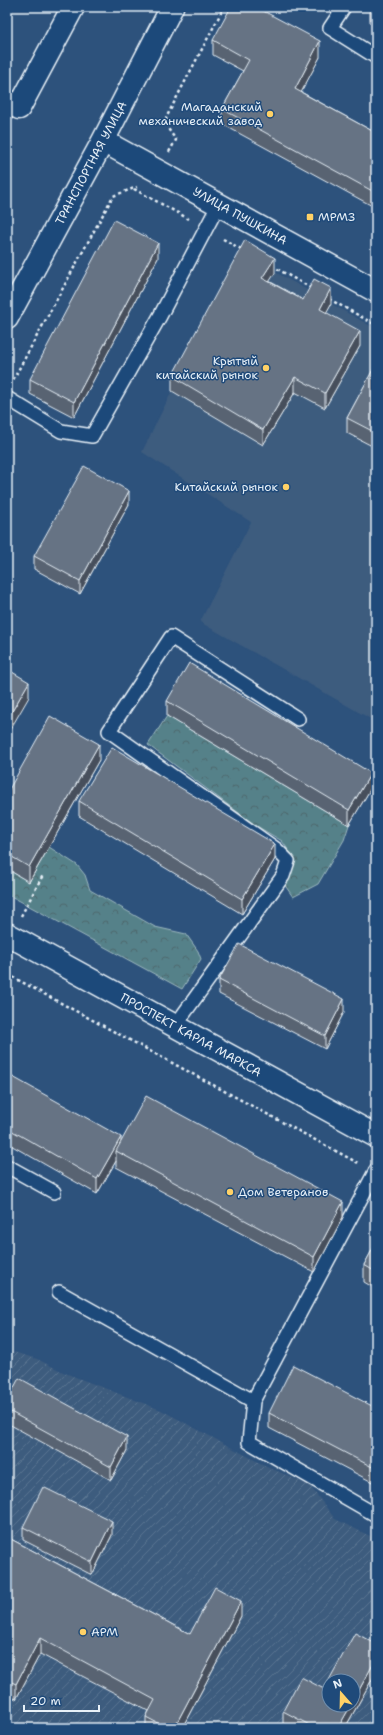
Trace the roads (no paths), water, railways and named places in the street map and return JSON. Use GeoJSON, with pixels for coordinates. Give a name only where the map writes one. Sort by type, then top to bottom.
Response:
{"type":"FeatureCollection","features":[{"type":"Feature","properties":{"kind":"street"},"geometry":{"type":"LineString","coordinates":[[7,102],[19,108],[74,7]]}},
{"type":"Feature","properties":{"kind":"street","name":"ТРАНСПОРТНАЯ УЛИЦА"},"geometry":{"type":"LineString","coordinates":[[7,318],[103,141],[172,7]]}},
{"type":"Feature","properties":{"kind":"street","name":"УЛИЦА ПУШКИНА"},"geometry":{"type":"LineString","coordinates":[[103,141],[376,291]]}},
{"type":"Feature","properties":{"kind":"street","name":"ПРОСПЕКТ КАРЛА МАРКСА"},"geometry":{"type":"LineString","coordinates":[[14,926],[175,1026],[376,1136]]}},
{"type":"Feature","properties":{"kind":"lane"},"geometry":{"type":"LineString","coordinates":[[344,7],[330,28],[376,57]]}},
{"type":"Feature","properties":{"kind":"lane"},"geometry":{"type":"LineString","coordinates":[[7,398],[61,431],[92,436],[219,204]]}},
{"type":"Feature","properties":{"kind":"lane"},"geometry":{"type":"LineString","coordinates":[[175,1026],[283,876],[288,861],[276,849],[109,731],[171,637],[298,719]]}},
{"type":"Feature","properties":{"kind":"lane"},"geometry":{"type":"LineString","coordinates":[[7,1166],[54,1192]]}},
{"type":"Feature","properties":{"kind":"lane"},"geometry":{"type":"LineString","coordinates":[[376,1171],[253,1401],[249,1442],[376,1515]]}},
{"type":"Feature","properties":{"kind":"lane"},"geometry":{"type":"LineString","coordinates":[[59,1292],[253,1401]]}},
{"type":"Feature","properties":{"kind":"place","name":"Магаданский механический завод"},"geometry":{"type":"Point","coordinates":[270,114]}},
{"type":"Feature","properties":{"kind":"place","name":"МРМЗ"},"geometry":{"type":"Point","coordinates":[310,217]}},
{"type":"Feature","properties":{"kind":"place","name":"Крытый китайский рынок"},"geometry":{"type":"Point","coordinates":[266,368]}},
{"type":"Feature","properties":{"kind":"place","name":"Китайский рынок"},"geometry":{"type":"Point","coordinates":[286,487]}},
{"type":"Feature","properties":{"kind":"place","name":"Дом Ветеранов"},"geometry":{"type":"Point","coordinates":[230,1192]}},
{"type":"Feature","properties":{"kind":"place","name":"АРМ"},"geometry":{"type":"Point","coordinates":[83,1632]}}]}
